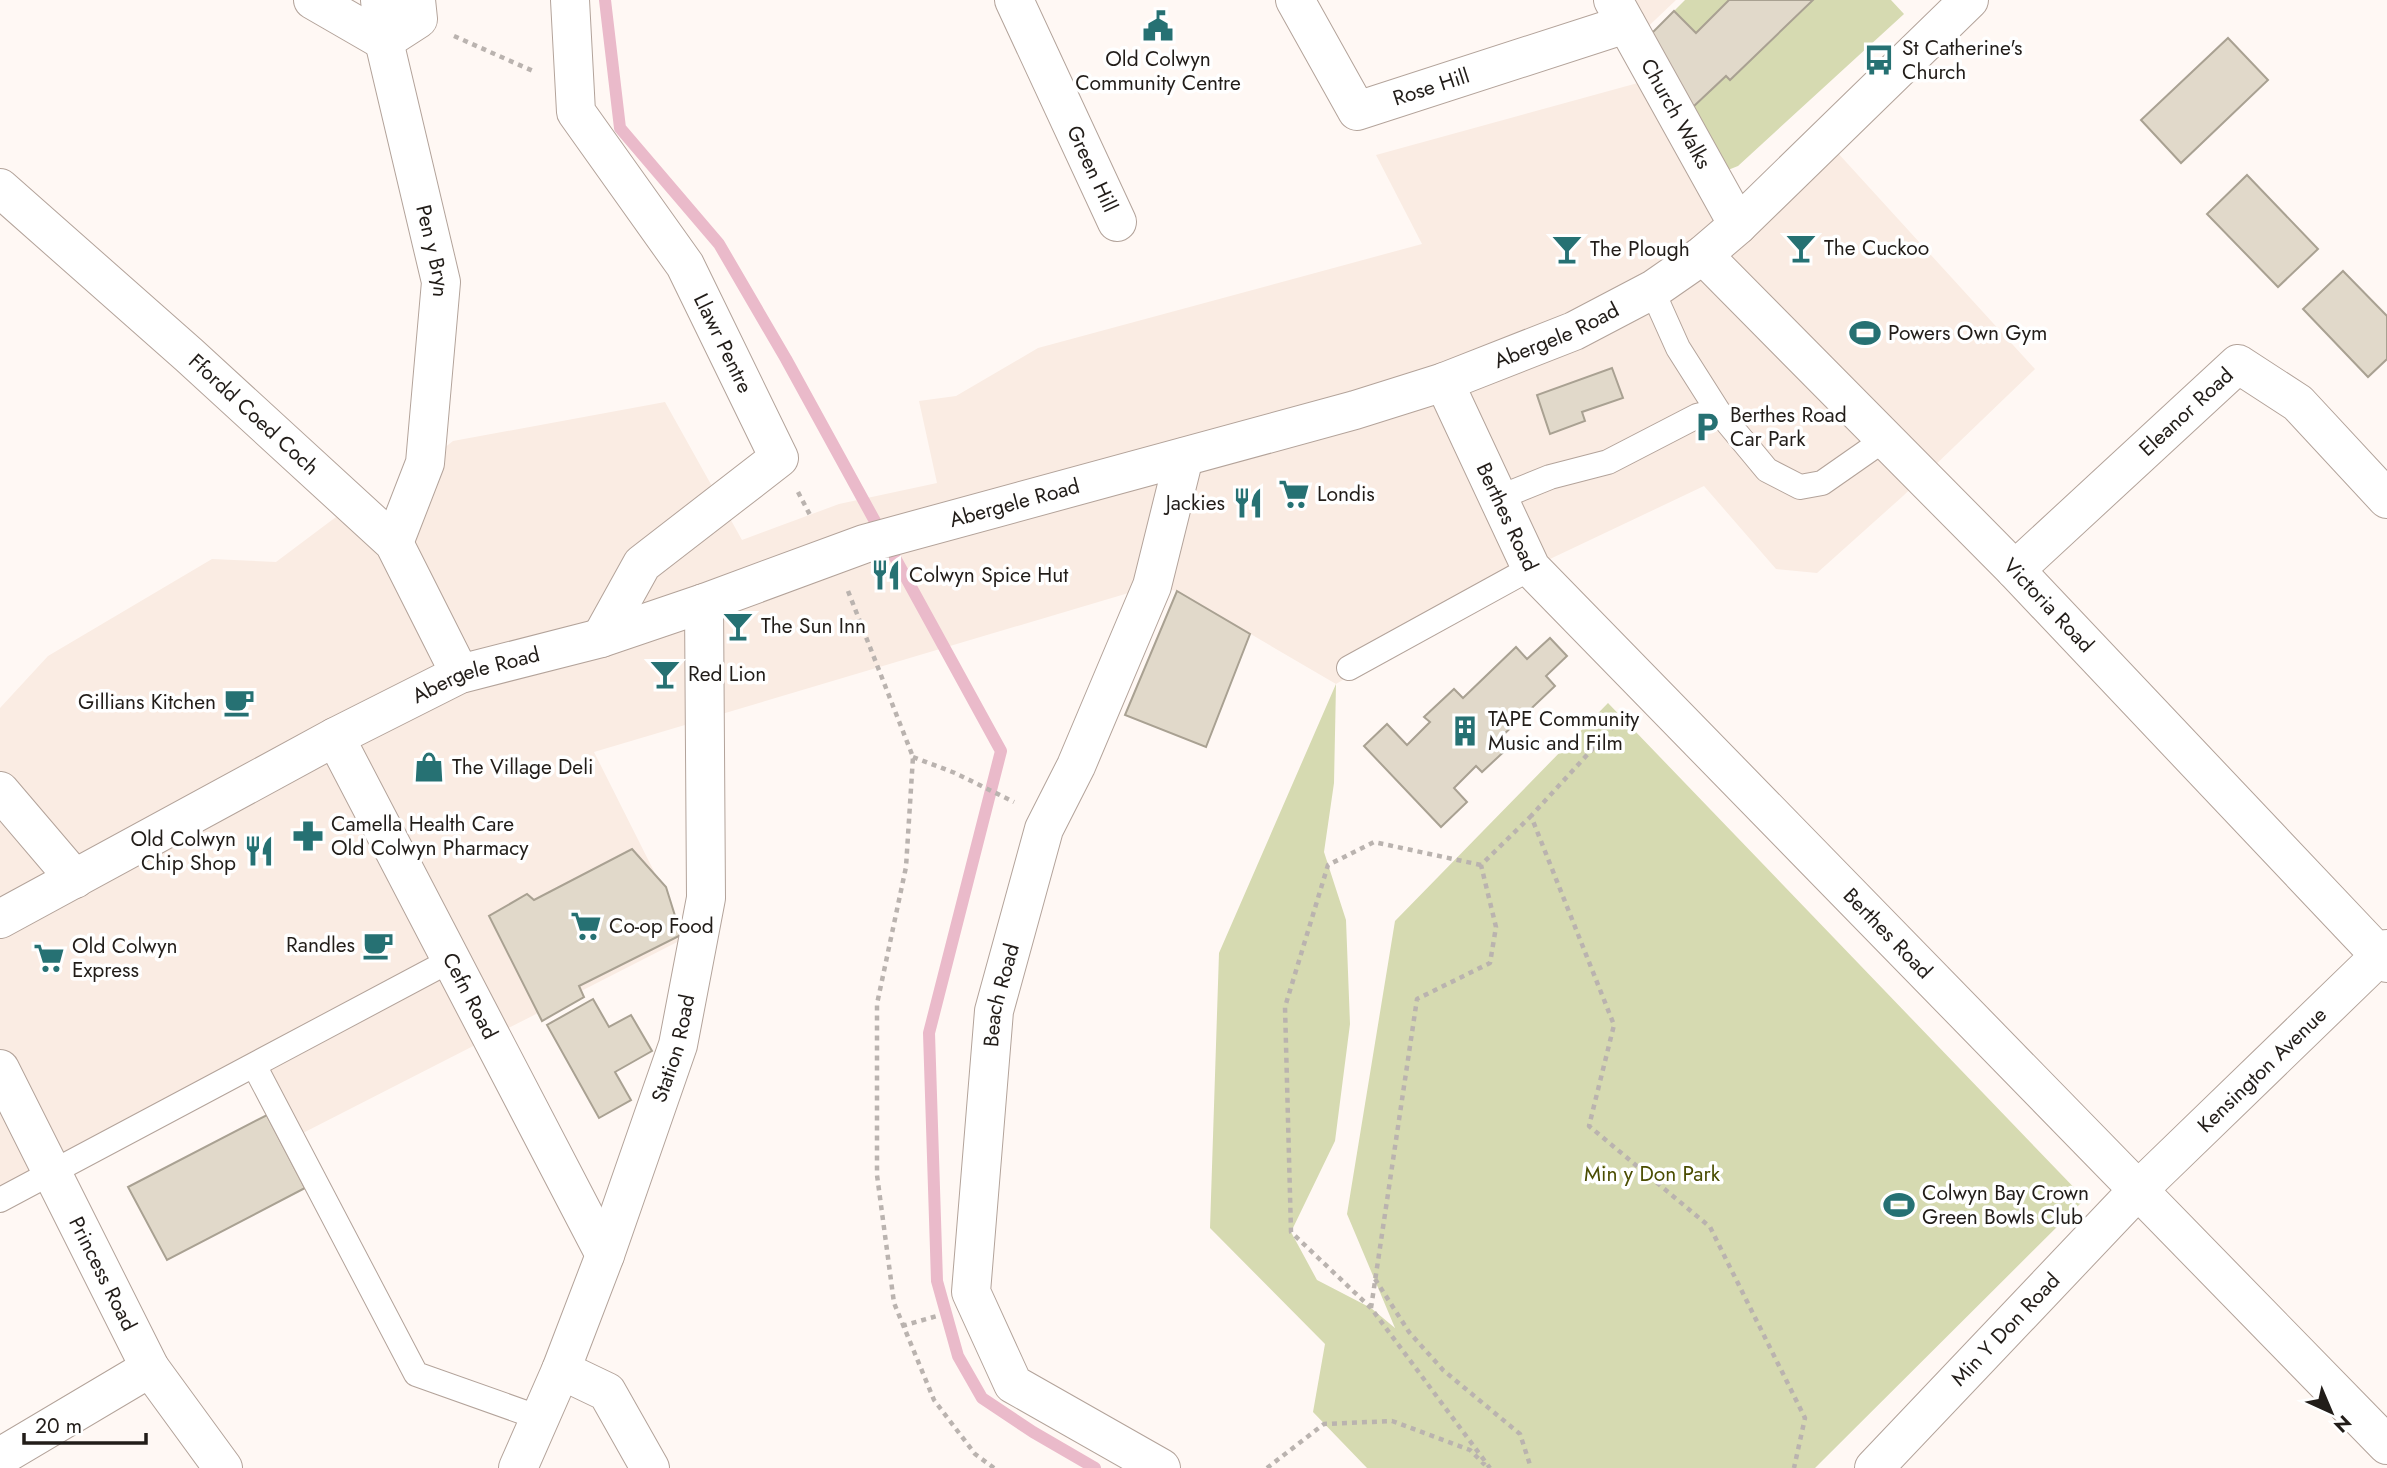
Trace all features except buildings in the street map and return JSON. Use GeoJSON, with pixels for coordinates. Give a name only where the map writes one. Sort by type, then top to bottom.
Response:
{"type":"FeatureCollection","features":[{"type":"Feature","properties":{"kind":"street"},"geometry":{"type":"LineString","coordinates":[[313,0],[384,41],[417,10]]}},
{"type":"Feature","properties":{"kind":"street","name":"Pen y Bryn"},"geometry":{"type":"LineString","coordinates":[[380,0],[384,41],[441,282],[425,463],[394,543]]}},
{"type":"Feature","properties":{"kind":"street"},"geometry":{"type":"LineString","coordinates":[[570,0],[576,112]]}},
{"type":"Feature","properties":{"kind":"street","name":"Green Hill"},"geometry":{"type":"LineString","coordinates":[[1014,0],[1117,222]]}},
{"type":"Feature","properties":{"kind":"street","name":"Rose Hill"},"geometry":{"type":"LineString","coordinates":[[1295,0],[1357,111],[1620,12]]}},
{"type":"Feature","properties":{"kind":"street","name":"Abergele Road"},"geometry":{"type":"LineString","coordinates":[[0,919],[335,737],[460,674],[601,638],[864,544],[1355,410],[1444,382],[1574,331],[1652,290],[1703,255],[1738,225],[1969,0]]}},
{"type":"Feature","properties":{"kind":"street","name":"Church Walks"},"geometry":{"type":"LineString","coordinates":[[1620,12],[1738,225]]}},
{"type":"Feature","properties":{"kind":"street","name":"Llawr Pentre"},"geometry":{"type":"LineString","coordinates":[[576,112],[685,265],[779,457],[642,564],[601,638]]}},
{"type":"Feature","properties":{"kind":"street","name":"Ffordd Coed Coch"},"geometry":{"type":"LineString","coordinates":[[0,188],[189,355],[394,543],[460,674]]}},
{"type":"Feature","properties":{"kind":"street","name":"Victoria Road"},"geometry":{"type":"LineString","coordinates":[[1703,255],[2015,570],[2385,956]]}},
{"type":"Feature","properties":{"kind":"street","name":"Eleanor Road"},"geometry":{"type":"LineString","coordinates":[[2015,570],[2238,364],[2298,403],[2387,499]]}},
{"type":"Feature","properties":{"kind":"street","name":"Berthes Road"},"geometry":{"type":"LineString","coordinates":[[1444,382],[1531,568],[2387,1445]]}},
{"type":"Feature","properties":{"kind":"street","name":"Beach Road"},"geometry":{"type":"LineString","coordinates":[[1161,1468],[1013,1384],[971,1292],[994,1011],[1044,829],[1076,766],[1152,586],[1184,457]]}},
{"type":"Feature","properties":{"kind":"street","name":"Station Road"},"geometry":{"type":"LineString","coordinates":[[518,1468],[561,1370],[605,1255],[678,1045],[706,898],[704,603]]}},
{"type":"Feature","properties":{"kind":"street","name":"Cefn Road"},"geometry":{"type":"LineString","coordinates":[[335,737],[605,1255]]}},
{"type":"Feature","properties":{"kind":"street"},"geometry":{"type":"LineString","coordinates":[[0,791],[75,879]]}},
{"type":"Feature","properties":{"kind":"street","name":"Kensington Avenue"},"geometry":{"type":"LineString","coordinates":[[2137,1191],[2385,956]]}},
{"type":"Feature","properties":{"kind":"street","name":"Princess Road"},"geometry":{"type":"LineString","coordinates":[[0,1069],[150,1368],[223,1468]]}},
{"type":"Feature","properties":{"kind":"street","name":"Min Y Don Road"},"geometry":{"type":"LineString","coordinates":[[1874,1468],[2137,1191]]}},
{"type":"Feature","properties":{"kind":"street"},"geometry":{"type":"LineString","coordinates":[[0,1457],[150,1368]]}},
{"type":"Feature","properties":{"kind":"street"},"geometry":{"type":"LineString","coordinates":[[561,1370],[607,1392],[650,1468]]}},
{"type":"Feature","properties":{"kind":"lane"},"geometry":{"type":"LineString","coordinates":[[1652,290],[1678,348],[1718,411],[1767,470],[1800,487],[1822,483],[1885,439]]}},
{"type":"Feature","properties":{"kind":"lane"},"geometry":{"type":"LineString","coordinates":[[1498,498],[1550,477],[1608,462],[1697,416],[1718,411]]}},
{"type":"Feature","properties":{"kind":"lane"},"geometry":{"type":"LineString","coordinates":[[1349,668],[1531,568]]}},
{"type":"Feature","properties":{"kind":"lane"},"geometry":{"type":"LineString","coordinates":[[0,1200],[451,960]]}},
{"type":"Feature","properties":{"kind":"lane"},"geometry":{"type":"LineString","coordinates":[[254,1065],[416,1374],[540,1418]]}},
{"type":"Feature","properties":{"kind":"path"},"geometry":{"type":"LineString","coordinates":[[417,10],[534,72],[576,112]]}},
{"type":"Feature","properties":{"kind":"path"},"geometry":{"type":"LineString","coordinates":[[847,587],[913,757],[906,867],[877,1004],[877,1175],[894,1303],[934,1399],[975,1454],[994,1468]]}},
{"type":"Feature","properties":{"kind":"path"},"geometry":{"type":"LineString","coordinates":[[1481,864],[1531,816],[1648,688]]}},
{"type":"Feature","properties":{"kind":"path"},"geometry":{"type":"LineString","coordinates":[[913,757],[955,772],[1010,800]]}},
{"type":"Feature","properties":{"kind":"path"},"geometry":{"type":"LineString","coordinates":[[1531,816],[1614,1025],[1589,1126],[1710,1227],[1805,1418],[1794,1468]]}},
{"type":"Feature","properties":{"kind":"path"},"geometry":{"type":"LineString","coordinates":[[1481,864],[1374,842],[1328,865],[1285,1007],[1291,1232],[1371,1308],[1488,1468]]}},
{"type":"Feature","properties":{"kind":"path"},"geometry":{"type":"LineString","coordinates":[[1371,1308],[1417,999],[1490,963],[1496,927],[1481,864]]}},
{"type":"Feature","properties":{"kind":"path"},"geometry":{"type":"LineString","coordinates":[[1375,1279],[1409,1332],[1443,1370],[1520,1434],[1531,1468]]}},
{"type":"Feature","properties":{"kind":"path"},"geometry":{"type":"LineString","coordinates":[[1267,1468],[1324,1424],[1392,1421],[1469,1450],[1488,1468]]}},
{"type":"Feature","properties":{"kind":"shaded area"},"geometry":{"type":"Polygon","coordinates":[[[1615,0],[1676,0],[1635,39],[1615,0]]]}},
{"type":"Feature","properties":{"kind":"shaded area"},"geometry":{"type":"Polygon","coordinates":[[[1656,78],[1738,225],[1826,140],[2035,369],[1903,496],[1817,573],[1776,569],[1704,486],[1531,568],[1336,684],[1177,591],[1152,586],[594,752],[687,937],[299,1135],[258,1054],[0,1188],[0,708],[48,656],[212,559],[276,562],[352,505],[394,543],[425,463],[453,441],[665,402],[742,540],[839,504],[937,483],[919,401],[956,396],[1038,348],[1422,244],[1376,155],[1656,78]]]}},
{"type":"Feature","properties":{"kind":"green space"},"geometry":{"type":"Polygon","coordinates":[[[1685,0],[1891,0],[1904,14],[1738,166],[1728,170],[1644,41],[1685,0]]]}},
{"type":"Feature","properties":{"kind":"green space","name":"Min y Don Park"},"geometry":{"type":"Polygon","coordinates":[[[1336,684],[1334,783],[1324,852],[1346,920],[1350,1024],[1335,1141],[1291,1232],[1317,1280],[1371,1308],[1395,1328],[1347,1214],[1395,921],[1608,703],[2085,1199],[1815,1468],[1367,1468],[1313,1412],[1325,1344],[1210,1228],[1219,953],[1336,684]]]}},
{"type":"Feature","properties":{"kind":"waterway"},"geometry":{"type":"LineString","coordinates":[[605,0],[620,128],[719,244],[786,359],[1001,751],[929,1033],[937,1281],[958,1356],[982,1398],[1095,1468]]}},
{"type":"Feature","properties":{"kind":"place","name":"Old Colwyn Community Centre"},"geometry":{"type":"Point","coordinates":[1158,26]}},
{"type":"Feature","properties":{"kind":"place","name":"St Catherine's Church"},"geometry":{"type":"Point","coordinates":[1879,60]}},
{"type":"Feature","properties":{"kind":"place","name":"The Cuckoo"},"geometry":{"type":"Point","coordinates":[1801,248]}},
{"type":"Feature","properties":{"kind":"place","name":"The Plough"},"geometry":{"type":"Point","coordinates":[1567,249]}},
{"type":"Feature","properties":{"kind":"place","name":"Powers Own Gym"},"geometry":{"type":"Point","coordinates":[1865,333]}},
{"type":"Feature","properties":{"kind":"place","name":"Berthes Road Car Park"},"geometry":{"type":"Point","coordinates":[1707,427]}},
{"type":"Feature","properties":{"kind":"place","name":"Londis"},"geometry":{"type":"Point","coordinates":[1294,494]}},
{"type":"Feature","properties":{"kind":"place","name":"Jackies"},"geometry":{"type":"Point","coordinates":[1248,503]}},
{"type":"Feature","properties":{"kind":"place","name":"Colwyn Spice Hut"},"geometry":{"type":"Point","coordinates":[886,575]}},
{"type":"Feature","properties":{"kind":"place","name":"The Sun Inn"},"geometry":{"type":"Point","coordinates":[738,626]}},
{"type":"Feature","properties":{"kind":"place","name":"Red Lion"},"geometry":{"type":"Point","coordinates":[665,674]}},
{"type":"Feature","properties":{"kind":"place","name":"Gillians Kitchen"},"geometry":{"type":"Point","coordinates":[239,702]}},
{"type":"Feature","properties":{"kind":"place","name":"TAPE Community Music and Film"},"geometry":{"type":"Point","coordinates":[1465,731]}},
{"type":"Feature","properties":{"kind":"place","name":"The Village Deli"},"geometry":{"type":"Point","coordinates":[429,767]}},
{"type":"Feature","properties":{"kind":"place","name":"Camella Health Care Old Colwyn Pharmacy"},"geometry":{"type":"Point","coordinates":[308,836]}},
{"type":"Feature","properties":{"kind":"place","name":"Old Colwyn Chip Shop"},"geometry":{"type":"Point","coordinates":[259,851]}},
{"type":"Feature","properties":{"kind":"place","name":"Co-op Food"},"geometry":{"type":"Point","coordinates":[586,926]}},
{"type":"Feature","properties":{"kind":"place","name":"Randles"},"geometry":{"type":"Point","coordinates":[378,945]}},
{"type":"Feature","properties":{"kind":"place","name":"Old Colwyn Express"},"geometry":{"type":"Point","coordinates":[49,958]}},
{"type":"Feature","properties":{"kind":"place","name":"Colwyn Bay Crown Green Bowls Club"},"geometry":{"type":"Point","coordinates":[1899,1205]}}]}
